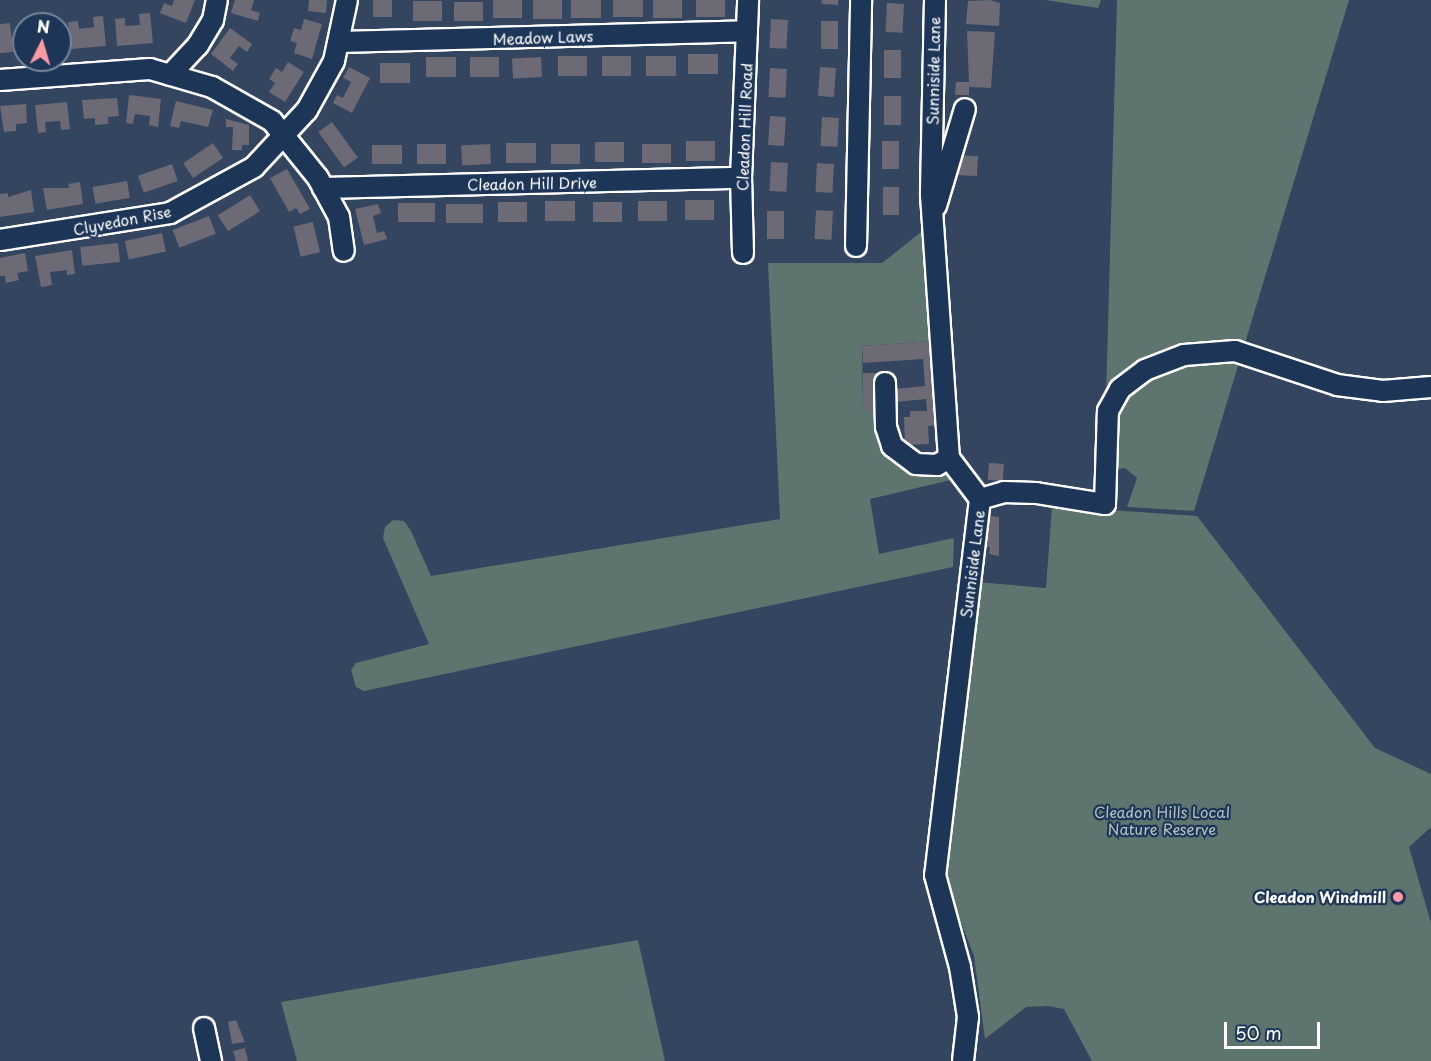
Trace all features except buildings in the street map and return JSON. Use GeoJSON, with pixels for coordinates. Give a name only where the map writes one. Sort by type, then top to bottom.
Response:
{"type":"FeatureCollection","features":[{"type":"Feature","properties":{"kind":"street"},"geometry":{"type":"LineString","coordinates":[[170,75],[198,45],[213,20],[217,0]]}},
{"type":"Feature","properties":{"kind":"street","name":"Clyvedon Rise"},"geometry":{"type":"LineString","coordinates":[[0,240],[170,213],[254,167],[282,134],[307,110],[334,61],[340,42],[347,0]]}},
{"type":"Feature","properties":{"kind":"street","name":"Cleadon Hill Road"},"geometry":{"type":"LineString","coordinates":[[743,253],[741,178],[748,0]]}},
{"type":"Feature","properties":{"kind":"street"},"geometry":{"type":"LineString","coordinates":[[856,246],[861,0]]}},
{"type":"Feature","properties":{"kind":"street","name":"Sunniside Lane"},"geometry":{"type":"LineString","coordinates":[[935,0],[932,214],[949,458],[980,499],[935,875],[960,967],[968,1017],[963,1061]]}},
{"type":"Feature","properties":{"kind":"street","name":"Meadow Laws"},"geometry":{"type":"LineString","coordinates":[[340,42],[747,31]]}},
{"type":"Feature","properties":{"kind":"street"},"geometry":{"type":"LineString","coordinates":[[0,80],[150,69],[212,87],[272,121],[323,188],[339,217],[344,251]]}},
{"type":"Feature","properties":{"kind":"street"},"geometry":{"type":"LineString","coordinates":[[932,214],[965,109]]}},
{"type":"Feature","properties":{"kind":"street","name":"Cleadon Hill Drive"},"geometry":{"type":"LineString","coordinates":[[323,188],[741,178]]}},
{"type":"Feature","properties":{"kind":"street"},"geometry":{"type":"LineString","coordinates":[[980,499],[1004,492],[1084,499],[1105,504],[1108,411],[1120,389],[1145,370],[1184,355],[1235,351],[1337,385],[1383,392],[1431,387]]}},
{"type":"Feature","properties":{"kind":"street"},"geometry":{"type":"LineString","coordinates":[[885,383],[886,427],[892,446],[916,464],[937,465],[949,458]]}},
{"type":"Feature","properties":{"kind":"street"},"geometry":{"type":"LineString","coordinates":[[204,1029],[211,1061]]}},
{"type":"Feature","properties":{"kind":"green space"},"geometry":{"type":"Polygon","coordinates":[[[1045,0],[1101,0],[1098,8],[1045,0]]]}},
{"type":"Feature","properties":{"kind":"green space"},"geometry":{"type":"Polygon","coordinates":[[[1117,0],[1349,0],[1194,511],[1127,507],[1137,478],[1125,468],[1104,471],[1117,0]]]}},
{"type":"Feature","properties":{"kind":"green space"},"geometry":{"type":"Polygon","coordinates":[[[925,229],[934,341],[862,346],[863,410],[876,411],[879,447],[890,461],[909,471],[948,470],[951,480],[870,499],[879,554],[954,538],[953,567],[364,691],[356,687],[351,670],[356,663],[429,644],[383,538],[385,527],[393,520],[404,521],[411,531],[431,576],[780,519],[768,263],[882,263],[925,229]]]}},
{"type":"Feature","properties":{"kind":"green space","name":"Cleadon Hills Local Nature Reserve"},"geometry":{"type":"Polygon","coordinates":[[[1052,506],[1197,516],[1375,748],[1431,774],[1431,827],[1409,847],[1431,923],[1431,1061],[1092,1061],[1064,1009],[1048,1006],[1026,1007],[985,1039],[974,956],[950,893],[944,842],[977,582],[1046,588],[1052,506]]]}},
{"type":"Feature","properties":{"kind":"green space"},"geometry":{"type":"Polygon","coordinates":[[[638,940],[665,1061],[297,1061],[281,1002],[638,940]]]}},
{"type":"Feature","properties":{"kind":"place","name":"Cleadon Windmill"},"geometry":{"type":"Point","coordinates":[1398,897]}}]}
